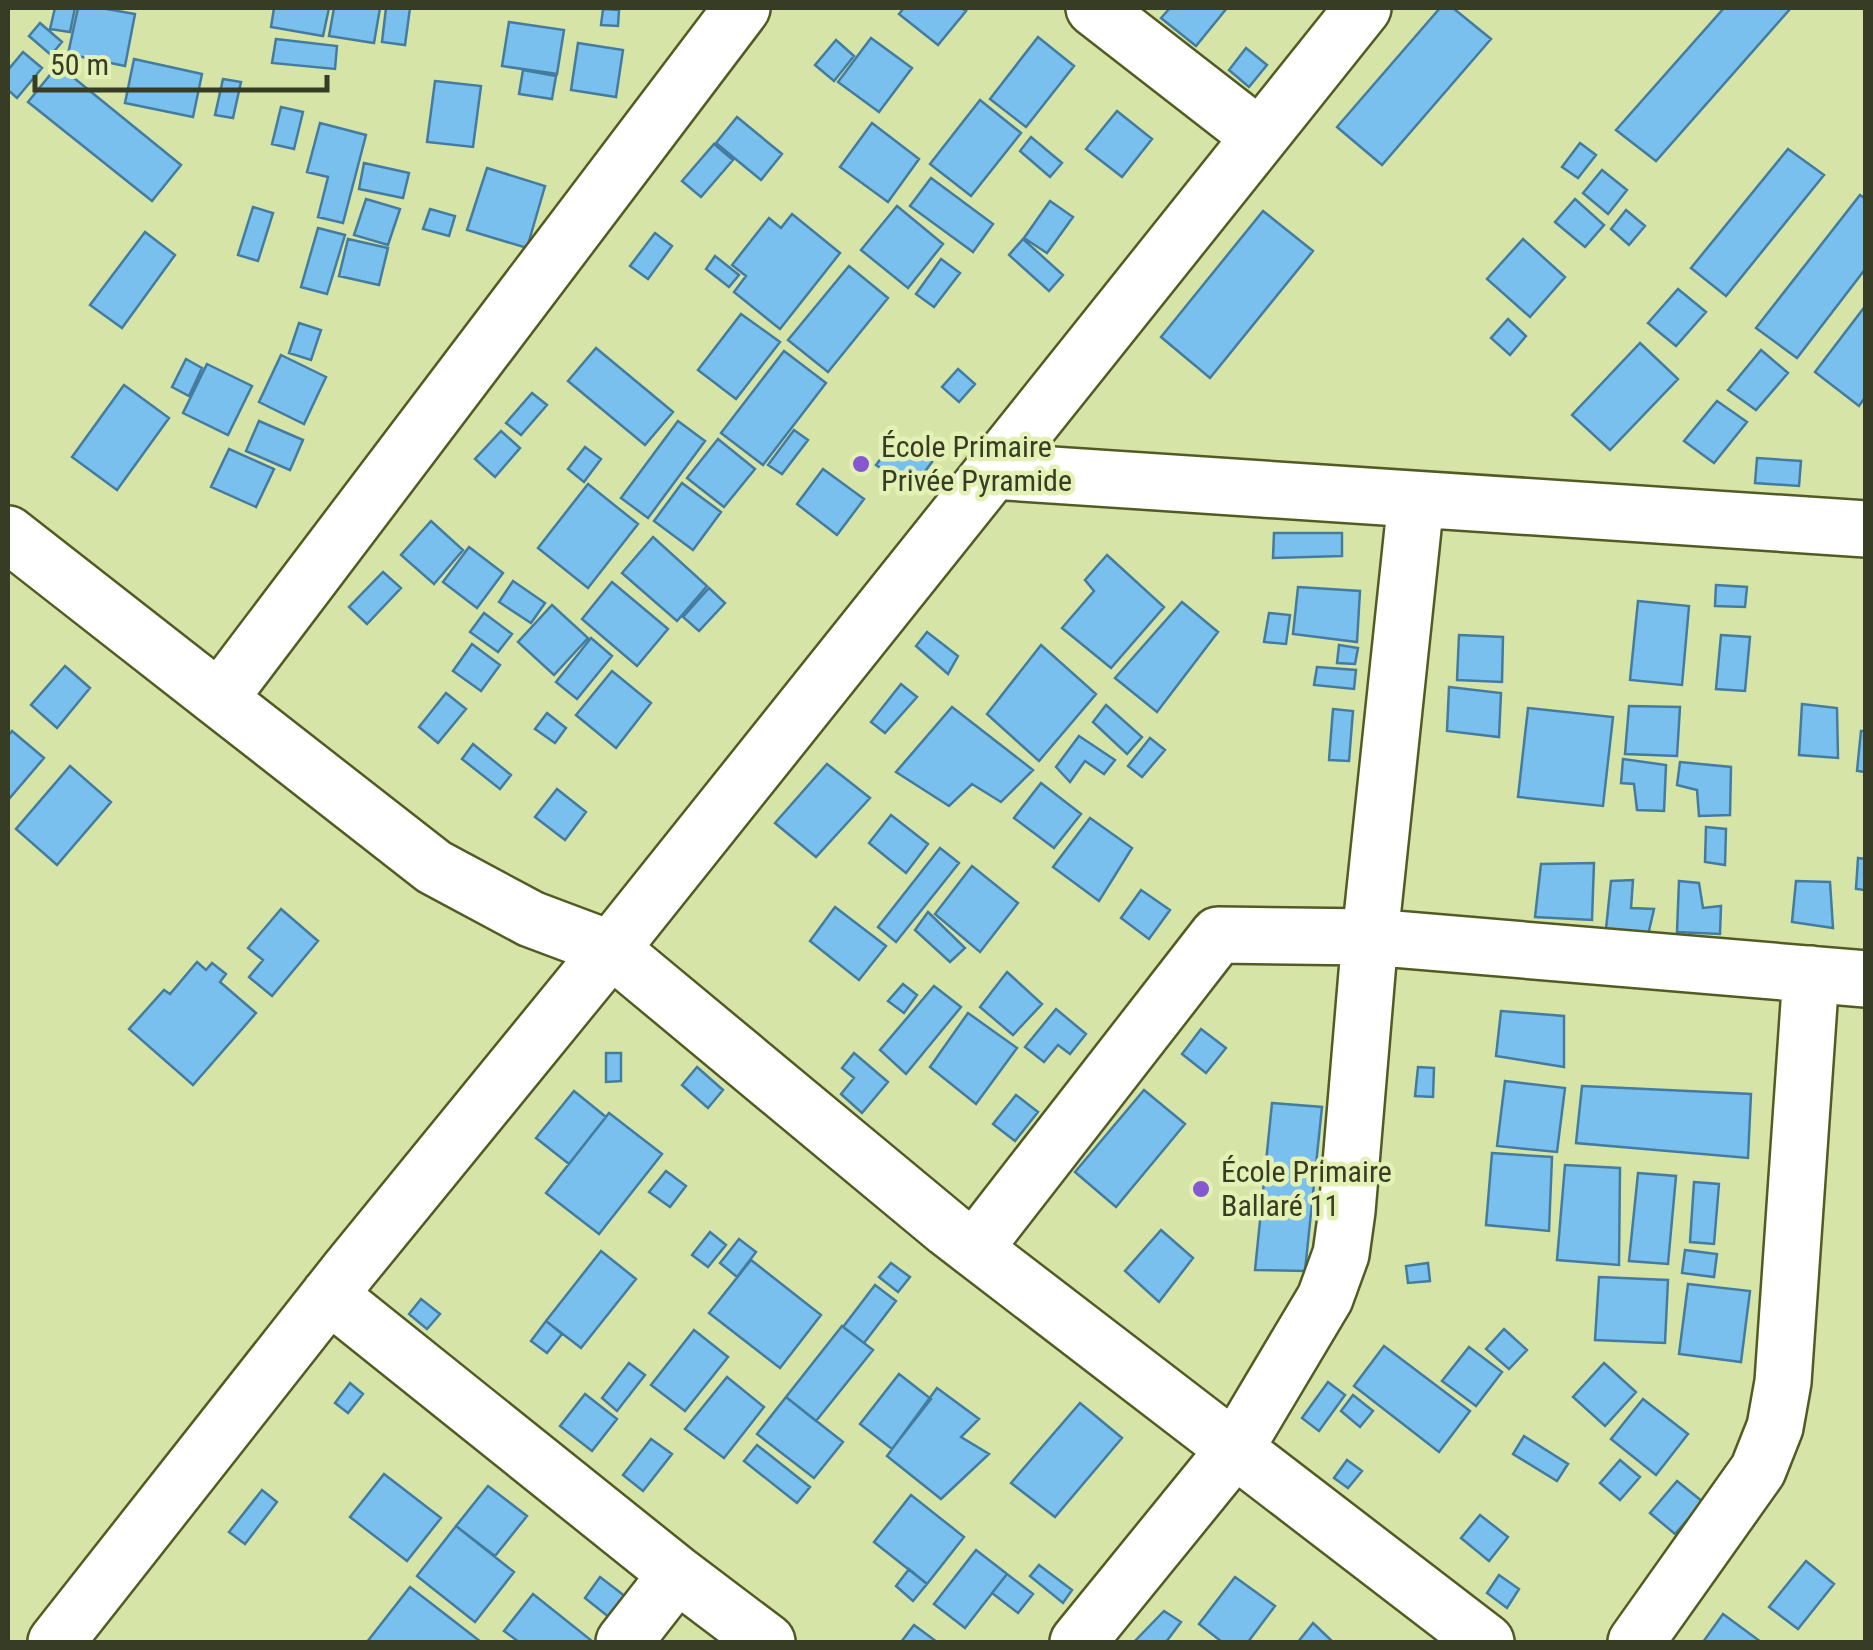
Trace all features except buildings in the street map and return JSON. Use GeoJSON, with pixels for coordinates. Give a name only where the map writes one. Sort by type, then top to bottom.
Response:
{"type":"FeatureCollection","features":[{"type":"Feature","properties":{"kind":"street"},"geometry":{"type":"LineString","coordinates":[[219,699],[742,8]]}},
{"type":"Feature","properties":{"kind":"street"},"geometry":{"type":"LineString","coordinates":[[1094,8],[1260,137]]}},
{"type":"Feature","properties":{"kind":"street"},"geometry":{"type":"LineString","coordinates":[[56,1642],[329,1295],[611,949],[1363,8]]}},
{"type":"Feature","properties":{"kind":"street"},"geometry":{"type":"LineString","coordinates":[[992,471],[1866,530]]}},
{"type":"Feature","properties":{"kind":"street"},"geometry":{"type":"LineString","coordinates":[[1078,1642],[1235,1449],[1325,1298],[1342,1254],[1416,500]]}},
{"type":"Feature","properties":{"kind":"street"},"geometry":{"type":"LineString","coordinates":[[8,534],[434,867],[532,918],[611,949],[974,1249],[1486,1642]]}},
{"type":"Feature","properties":{"kind":"street"},"geometry":{"type":"LineString","coordinates":[[974,1249],[1218,935],[1370,938],[1866,979]]}},
{"type":"Feature","properties":{"kind":"street"},"geometry":{"type":"LineString","coordinates":[[1636,1642],[1758,1470],[1775,1427],[1783,1382],[1812,974]]}},
{"type":"Feature","properties":{"kind":"street"},"geometry":{"type":"LineString","coordinates":[[329,1295],[676,1574],[768,1642]]}},
{"type":"Feature","properties":{"kind":"street"},"geometry":{"type":"LineString","coordinates":[[624,1642],[676,1574]]}},
{"type":"Feature","properties":{"kind":"place","name":"École Primaire Privée Pyramide"},"geometry":{"type":"Point","coordinates":[861,464]}},
{"type":"Feature","properties":{"kind":"place","name":"École Primaire Ballaré 11"},"geometry":{"type":"Point","coordinates":[1201,1189]}}]}
